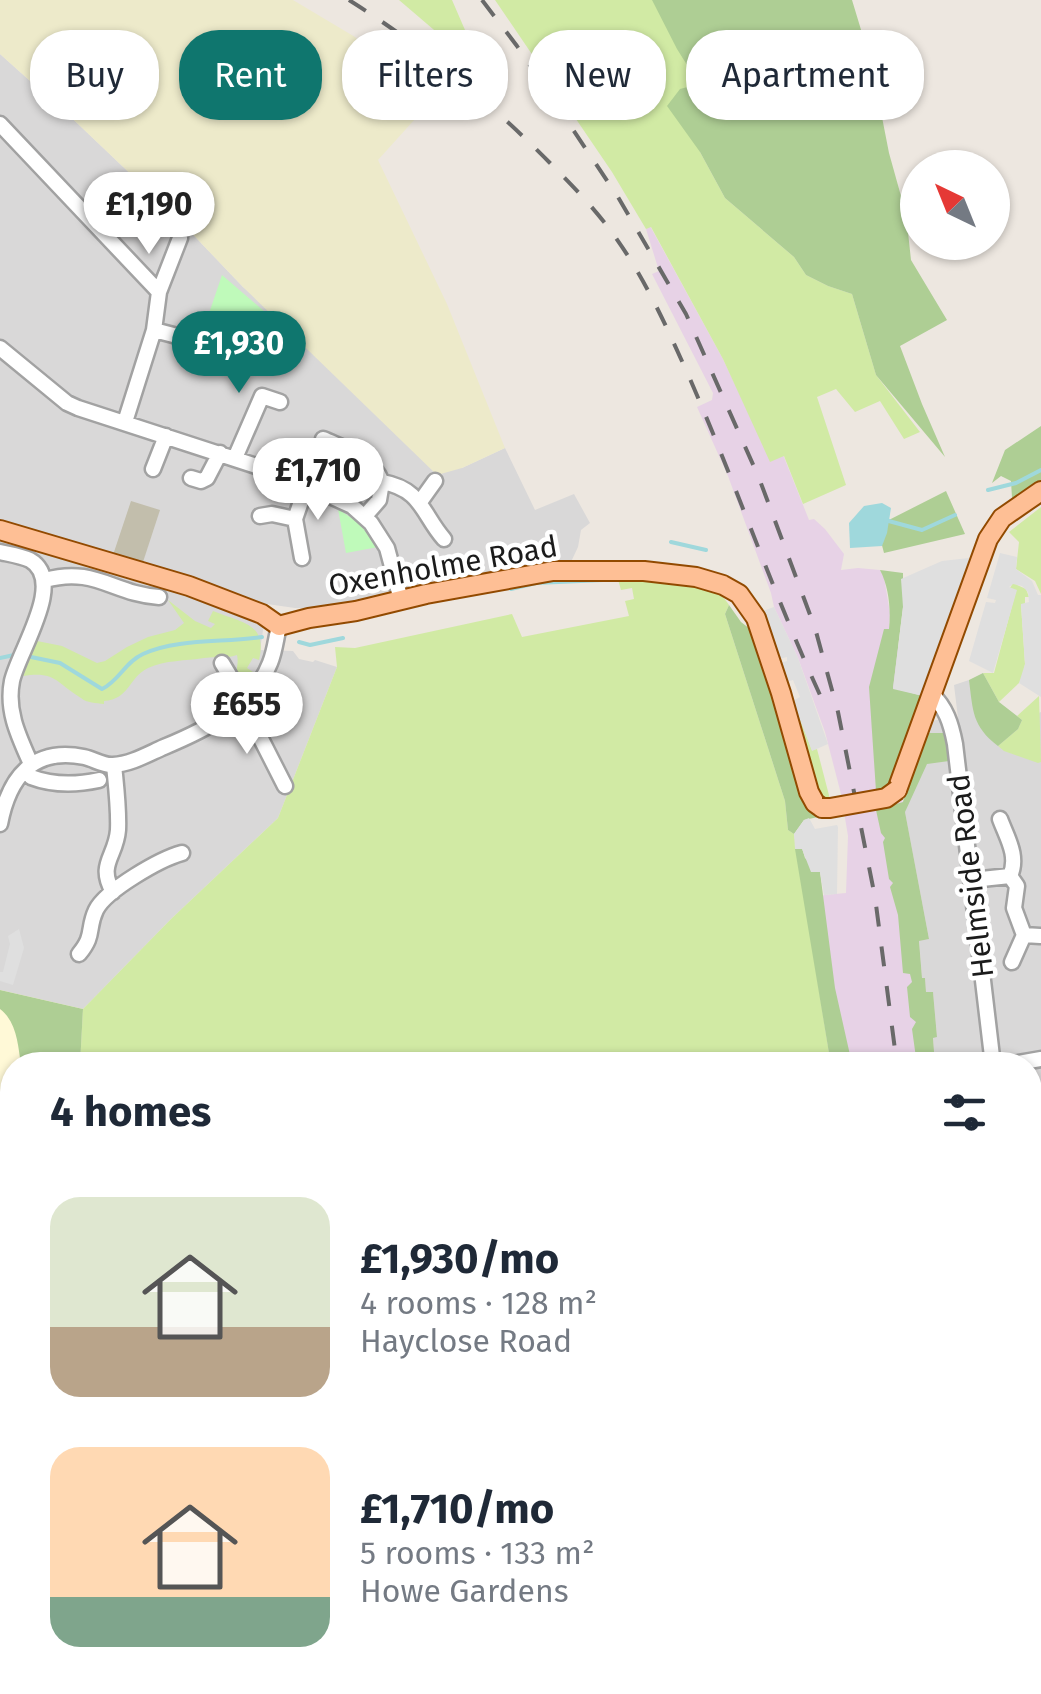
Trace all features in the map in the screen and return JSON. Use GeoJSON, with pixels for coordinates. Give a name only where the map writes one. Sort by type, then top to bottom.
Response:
{"type":"FeatureCollection","features":[{"type":"Feature","properties":{"kind":"main road","name":"Oxenholme Road"},"geometry":{"type":"LineString","coordinates":[[279,626],[573,570],[682,574],[723,586],[745,600],[756,618],[809,792],[814,803],[830,808],[895,794],[992,531],[1008,512],[1041,491]]}},
{"type":"Feature","properties":{"kind":"main road"},"geometry":{"type":"LineString","coordinates":[[0,530],[189,586],[262,614],[279,626]]}},
{"type":"Feature","properties":{"kind":"street"},"geometry":{"type":"LineString","coordinates":[[0,124],[159,292]]}},
{"type":"Feature","properties":{"kind":"street"},"geometry":{"type":"LineString","coordinates":[[125,422],[154,330],[159,292],[180,238]]}},
{"type":"Feature","properties":{"kind":"street"},"geometry":{"type":"LineString","coordinates":[[154,330],[236,351]]}},
{"type":"Feature","properties":{"kind":"street"},"geometry":{"type":"LineString","coordinates":[[0,348],[67,403],[308,484],[339,499],[364,516],[387,548],[400,600]]}},
{"type":"Feature","properties":{"kind":"street"},"geometry":{"type":"LineString","coordinates":[[191,478],[207,478],[228,456],[262,396],[280,402]]}},
{"type":"Feature","properties":{"kind":"street"},"geometry":{"type":"LineString","coordinates":[[153,469],[166,436]]}},
{"type":"Feature","properties":{"kind":"street"},"geometry":{"type":"LineString","coordinates":[[323,439],[360,455],[378,471],[382,482],[379,500],[364,516]]}},
{"type":"Feature","properties":{"kind":"street"},"geometry":{"type":"LineString","coordinates":[[420,502],[436,481]]}},
{"type":"Feature","properties":{"kind":"street"},"geometry":{"type":"LineString","coordinates":[[382,482],[420,502],[444,539]]}},
{"type":"Feature","properties":{"kind":"street"},"geometry":{"type":"LineString","coordinates":[[302,558],[296,519],[308,484]]}},
{"type":"Feature","properties":{"kind":"street"},"geometry":{"type":"LineString","coordinates":[[260,516],[296,519]]}},
{"type":"Feature","properties":{"kind":"street"},"geometry":{"type":"LineString","coordinates":[[0,552],[28,559],[45,580],[41,605],[6,681],[14,724],[31,770],[46,782],[99,780]]}},
{"type":"Feature","properties":{"kind":"street"},"geometry":{"type":"LineString","coordinates":[[45,580],[82,576],[133,594],[159,598]]}},
{"type":"Feature","properties":{"kind":"street"},"geometry":{"type":"LineString","coordinates":[[0,822],[10,790],[45,758],[83,757],[114,765],[178,741],[243,701],[271,662],[279,626]]}},
{"type":"Feature","properties":{"kind":"street"},"geometry":{"type":"LineString","coordinates":[[222,663],[285,786]]}},
{"type":"Feature","properties":{"kind":"street","name":"Helmside Road"},"geometry":{"type":"LineString","coordinates":[[931,693],[943,706],[952,727],[992,1052]]}},
{"type":"Feature","properties":{"kind":"street"},"geometry":{"type":"LineString","coordinates":[[69,756],[70,783]]}},
{"type":"Feature","properties":{"kind":"street"},"geometry":{"type":"LineString","coordinates":[[113,892],[106,870],[118,834],[114,765]]}},
{"type":"Feature","properties":{"kind":"street"},"geometry":{"type":"LineString","coordinates":[[1001,819],[1014,859],[1010,876],[1018,892],[1014,908],[1032,936],[1012,962]]}},
{"type":"Feature","properties":{"kind":"street"},"geometry":{"type":"LineString","coordinates":[[79,954],[90,939],[96,911],[113,892],[165,859],[182,853]]}},
{"type":"Feature","properties":{"kind":"street"},"geometry":{"type":"LineString","coordinates":[[972,880],[1010,876]]}},
{"type":"Feature","properties":{"kind":"shaded area"},"geometry":{"type":"Polygon","coordinates":[[[0,0],[293,0],[343,30],[342,120],[414,120],[378,160],[447,304],[505,448],[437,475],[74,120],[159,120],[159,30],[30,30],[30,81],[0,54],[0,0]]]}},
{"type":"Feature","properties":{"kind":"shaded area"},"geometry":{"type":"Polygon","coordinates":[[[0,54],[30,81],[30,120],[74,120],[243,287],[462,468],[505,448],[535,510],[574,494],[590,523],[581,530],[570,564],[544,563],[329,608],[267,604],[260,650],[293,651],[299,659],[337,667],[278,818],[83,1009],[0,990],[0,54]]]}},
{"type":"Feature","properties":{"kind":"shaded area"},"geometry":{"type":"Polygon","coordinates":[[[650,226],[750,416],[778,442],[809,520],[814,519],[825,529],[844,554],[841,570],[880,570],[884,577],[889,629],[923,696],[892,780],[903,802],[929,939],[919,941],[922,978],[926,992],[933,992],[937,1037],[933,1038],[934,1052],[829,1052],[806,906],[824,895],[846,893],[848,836],[841,794],[825,732],[798,658],[774,607],[728,476],[697,407],[712,400],[713,393],[652,274],[659,271],[646,229],[650,226]]]}},
{"type":"Feature","properties":{"kind":"shaded area"},"geometry":{"type":"Polygon","coordinates":[[[131,501],[160,510],[143,562],[113,555],[131,501]]]}},
{"type":"Feature","properties":{"kind":"shaded area"},"geometry":{"type":"Polygon","coordinates":[[[1000,553],[1017,557],[1016,569],[1032,581],[1041,595],[1041,697],[1019,683],[1025,664],[1021,604],[1029,602],[1028,592],[1022,586],[1009,587],[1017,590],[993,673],[969,661],[986,602],[996,600],[987,598],[1000,553]]]}},
{"type":"Feature","properties":{"kind":"shaded area"},"geometry":{"type":"Polygon","coordinates":[[[969,558],[923,696],[893,689],[903,607],[901,579],[942,561],[969,558]]]}},
{"type":"Feature","properties":{"kind":"shaded area"},"geometry":{"type":"Polygon","coordinates":[[[774,607],[798,658],[828,744],[812,751],[793,701],[800,697],[793,680],[786,682],[780,663],[787,661],[787,657],[779,659],[763,611],[774,607]]]}},
{"type":"Feature","properties":{"kind":"shaded area"},"geometry":{"type":"Polygon","coordinates":[[[969,680],[1022,720],[1041,712],[1041,1052],[934,1052],[933,1037],[937,1036],[933,993],[926,993],[922,978],[919,940],[929,939],[903,802],[927,721],[958,718],[954,685],[969,680]]]}},
{"type":"Feature","properties":{"kind":"shaded area"},"geometry":{"type":"Polygon","coordinates":[[[809,818],[815,829],[838,827],[837,894],[824,895],[820,872],[811,872],[802,849],[795,849],[794,834],[809,818]]]}},
{"type":"Feature","properties":{"kind":"shaded area"},"geometry":{"type":"Polygon","coordinates":[[[19,929],[24,948],[13,985],[0,981],[0,972],[10,944],[8,936],[19,929]]]}},
{"type":"Feature","properties":{"kind":"shaded area"},"geometry":{"type":"Polygon","coordinates":[[[0,990],[83,1009],[81,1052],[0,1052],[0,990]]]}},
{"type":"Feature","properties":{"kind":"green space"},"geometry":{"type":"Polygon","coordinates":[[[399,0],[452,0],[465,30],[434,30],[399,0]]]}},
{"type":"Feature","properties":{"kind":"green space"},"geometry":{"type":"Polygon","coordinates":[[[495,0],[653,0],[686,61],[686,120],[700,120],[700,152],[725,198],[794,257],[806,275],[852,294],[876,375],[920,432],[904,439],[880,401],[855,412],[836,389],[817,397],[846,485],[803,504],[784,456],[770,462],[723,359],[651,227],[646,229],[577,120],[666,120],[666,30],[528,30],[528,49],[495,0]]]}},
{"type":"Feature","properties":{"kind":"green space"},"geometry":{"type":"Polygon","coordinates":[[[652,0],[852,0],[861,30],[686,30],[686,63],[652,0]]]}},
{"type":"Feature","properties":{"kind":"green space"},"geometry":{"type":"Polygon","coordinates":[[[686,87],[686,120],[883,120],[900,192],[900,260],[911,260],[947,320],[900,346],[945,457],[876,375],[852,294],[806,275],[794,257],[725,198],[700,152],[667,106],[680,89],[686,87]]]}},
{"type":"Feature","properties":{"kind":"green space"},"geometry":{"type":"Polygon","coordinates":[[[222,275],[265,312],[237,331],[222,327],[216,337],[203,331],[222,275]]]}},
{"type":"Feature","properties":{"kind":"green space"},"geometry":{"type":"Polygon","coordinates":[[[1041,426],[1041,481],[1012,498],[1011,481],[1001,476],[992,483],[1005,450],[1041,426]]]}},
{"type":"Feature","properties":{"kind":"green space"},"geometry":{"type":"Polygon","coordinates":[[[946,491],[965,534],[884,553],[877,526],[946,491]]]}},
{"type":"Feature","properties":{"kind":"green space"},"geometry":{"type":"Polygon","coordinates":[[[1041,507],[1041,594],[1035,581],[1016,569],[1019,542],[1009,532],[1041,507]]]}},
{"type":"Feature","properties":{"kind":"green space"},"geometry":{"type":"Polygon","coordinates":[[[338,509],[359,523],[378,547],[346,553],[338,509]]]}},
{"type":"Feature","properties":{"kind":"green space"},"geometry":{"type":"Polygon","coordinates":[[[880,570],[903,573],[893,688],[923,696],[889,789],[876,791],[869,687],[884,629],[889,629],[890,614],[880,570]]]}},
{"type":"Feature","properties":{"kind":"green space"},"geometry":{"type":"Polygon","coordinates":[[[617,576],[663,578],[709,587],[729,605],[725,614],[785,801],[788,830],[794,834],[829,1052],[81,1052],[83,1009],[278,818],[337,667],[335,647],[355,648],[512,614],[522,637],[629,616],[625,601],[634,599],[632,588],[621,590],[617,576]]]}},
{"type":"Feature","properties":{"kind":"green space"},"geometry":{"type":"Polygon","coordinates":[[[1013,583],[1026,589],[1029,597],[1021,605],[1025,664],[1019,683],[999,702],[983,673],[994,673],[1016,591],[1010,588],[1013,583]]]}},
{"type":"Feature","properties":{"kind":"green space"},"geometry":{"type":"Polygon","coordinates":[[[168,600],[211,628],[215,624],[208,621],[213,611],[256,631],[260,638],[259,660],[253,658],[247,668],[252,675],[241,676],[249,679],[245,684],[237,672],[237,655],[155,665],[104,704],[83,700],[49,677],[23,676],[37,641],[62,646],[97,663],[148,637],[175,630],[184,623],[168,600]]]}},
{"type":"Feature","properties":{"kind":"green space"},"geometry":{"type":"Polygon","coordinates":[[[729,605],[754,632],[823,816],[804,820],[794,834],[788,830],[785,801],[725,614],[729,605]]]}},
{"type":"Feature","properties":{"kind":"green space"},"geometry":{"type":"Polygon","coordinates":[[[983,673],[999,702],[1022,720],[1018,729],[998,746],[978,725],[973,709],[969,680],[983,673]]]}},
{"type":"Feature","properties":{"kind":"green space"},"geometry":{"type":"Polygon","coordinates":[[[1039,696],[1038,763],[998,746],[1018,729],[1022,720],[1017,716],[1039,696]]]}},
{"type":"Feature","properties":{"kind":"green space"},"geometry":{"type":"Polygon","coordinates":[[[795,706],[812,750],[817,749],[830,799],[827,801],[820,796],[792,707],[795,706]]]}},
{"type":"Feature","properties":{"kind":"green space"},"geometry":{"type":"Polygon","coordinates":[[[924,733],[946,733],[949,761],[927,764],[905,812],[929,939],[919,941],[922,978],[926,992],[933,992],[937,1037],[933,1038],[934,1052],[915,1052],[912,1029],[916,1022],[910,1017],[907,987],[912,982],[910,974],[903,973],[898,915],[890,887],[893,883],[876,810],[903,802],[924,733]]]}},
{"type":"Feature","properties":{"kind":"green space"},"geometry":{"type":"Polygon","coordinates":[[[802,848],[805,858],[820,872],[835,988],[849,1052],[829,1052],[795,849],[802,848]]]}},
{"type":"Feature","properties":{"kind":"green space"},"geometry":{"type":"Polygon","coordinates":[[[0,990],[83,1009],[81,1052],[19,1052],[13,1027],[0,1009],[0,990]]]}},
{"type":"Feature","properties":{"kind":"water"},"geometry":{"type":"Polygon","coordinates":[[[882,503],[891,508],[882,546],[850,548],[849,523],[864,506],[882,503]]]}},
{"type":"Feature","properties":{"kind":"waterway"},"geometry":{"type":"LineString","coordinates":[[988,490],[1016,483],[1041,470]]}},
{"type":"Feature","properties":{"kind":"waterway"},"geometry":{"type":"LineString","coordinates":[[885,520],[922,530],[955,515]]}},
{"type":"Feature","properties":{"kind":"waterway"},"geometry":{"type":"LineString","coordinates":[[671,542],[706,550]]}},
{"type":"Feature","properties":{"kind":"waterway"},"geometry":{"type":"LineString","coordinates":[[511,589],[536,583],[603,580]]}},
{"type":"Feature","properties":{"kind":"waterway"},"geometry":{"type":"LineString","coordinates":[[31,657],[60,663],[102,689],[137,657],[156,649],[262,637]]}},
{"type":"Feature","properties":{"kind":"waterway"},"geometry":{"type":"LineString","coordinates":[[299,642],[310,645],[343,638]]}},
{"type":"Feature","properties":{"kind":"waterway"},"geometry":{"type":"LineString","coordinates":[[0,658],[14,655]]}},
{"type":"Feature","properties":{"kind":"railway"},"geometry":{"type":"LineString","coordinates":[[349,0],[429,56],[504,118],[576,190],[616,238],[647,289],[690,379],[827,710]]}},
{"type":"Feature","properties":{"kind":"railway"},"geometry":{"type":"LineString","coordinates":[[482,0],[618,197],[686,314],[759,478],[815,628],[838,712],[875,897],[895,1052]]}}]}
